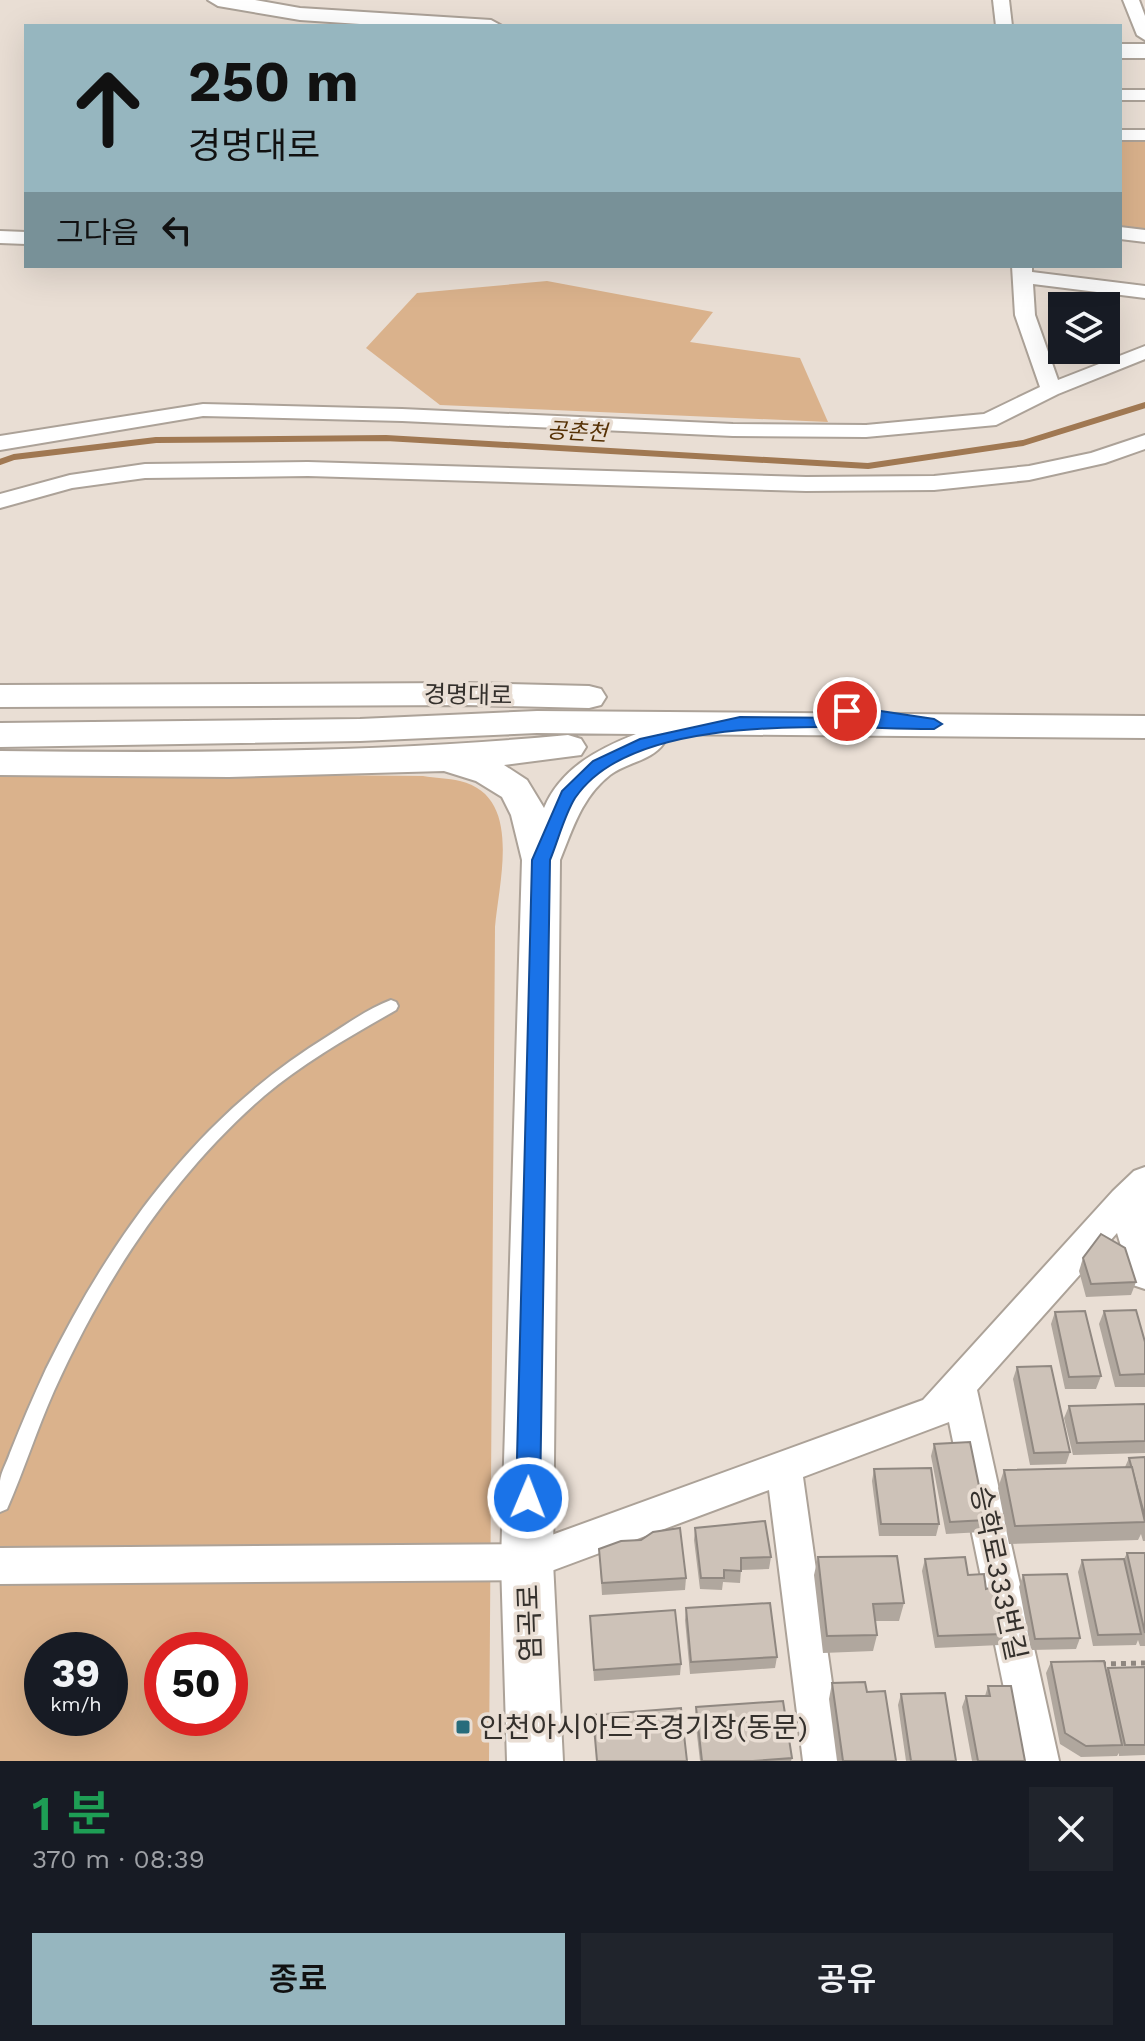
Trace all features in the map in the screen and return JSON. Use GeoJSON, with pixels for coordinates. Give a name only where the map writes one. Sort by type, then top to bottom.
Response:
{"type":"FeatureCollection","features":[{"type":"Feature","properties":{"kind":"main road"},"geometry":{"type":"LineString","coordinates":[[218,0],[298,20],[427,24]]}},
{"type":"Feature","properties":{"kind":"main road"},"geometry":{"type":"LineString","coordinates":[[1122,51],[1145,51]]}},
{"type":"Feature","properties":{"kind":"main road","name":"경명대로"},"geometry":{"type":"LineString","coordinates":[[0,696],[467,694],[789,703],[934,724]]}},
{"type":"Feature","properties":{"kind":"main road","name":"경명대로"},"geometry":{"type":"LineString","coordinates":[[0,735],[345,730],[537,722],[1145,727]]}},
{"type":"Feature","properties":{"kind":"main road","name":"경명대로"},"geometry":{"type":"LineString","coordinates":[[0,763],[229,765],[444,759],[513,750],[646,743],[740,723]]}},
{"type":"Feature","properties":{"kind":"main road","name":"염곡로"},"geometry":{"type":"LineString","coordinates":[[541,860],[568,795],[599,765],[646,743]]}},
{"type":"Feature","properties":{"kind":"main road","name":"염곡로"},"geometry":{"type":"LineString","coordinates":[[444,759],[495,772],[514,785],[531,820],[541,860],[527,1562],[535,1761]]}},
{"type":"Feature","properties":{"kind":"street"},"geometry":{"type":"LineString","coordinates":[[1001,0],[1004,24]]}},
{"type":"Feature","properties":{"kind":"street"},"geometry":{"type":"LineString","coordinates":[[1131,0],[1145,35]]}},
{"type":"Feature","properties":{"kind":"street"},"geometry":{"type":"LineString","coordinates":[[1122,95],[1145,95]]}},
{"type":"Feature","properties":{"kind":"street"},"geometry":{"type":"LineString","coordinates":[[1122,135],[1145,135]]}},
{"type":"Feature","properties":{"kind":"street"},"geometry":{"type":"LineString","coordinates":[[1122,233],[1145,236]]}},
{"type":"Feature","properties":{"kind":"street"},"geometry":{"type":"LineString","coordinates":[[0,237],[24,238]]}},
{"type":"Feature","properties":{"kind":"street"},"geometry":{"type":"LineString","coordinates":[[1051,390],[1025,315],[1022,272],[1145,292]]}},
{"type":"Feature","properties":{"kind":"street"},"geometry":{"type":"LineString","coordinates":[[0,443],[203,410],[733,430],[866,431],[988,420],[1051,390],[1145,352]]}},
{"type":"Feature","properties":{"kind":"street"},"geometry":{"type":"LineString","coordinates":[[0,501],[70,482],[145,471],[308,469],[806,484],[934,483],[1029,473],[1097,458],[1145,442]]}},
{"type":"Feature","properties":{"kind":"street"},"geometry":{"type":"LineString","coordinates":[[0,1566],[527,1562],[935,1412],[1135,1190]]}},
{"type":"Feature","properties":{"kind":"street"},"geometry":{"type":"LineString","coordinates":[[1135,1190],[1145,1275]]}},
{"type":"Feature","properties":{"kind":"street","name":"승학로333번길"},"geometry":{"type":"LineString","coordinates":[[959,1386],[1039,1761]]}},
{"type":"Feature","properties":{"kind":"street"},"geometry":{"type":"LineString","coordinates":[[784,1468],[823,1761]]}},
{"type":"Feature","properties":{"kind":"lane"},"geometry":{"type":"LineString","coordinates":[[0,1503],[23,1439],[91,1296],[172,1178],[258,1092],[324,1044],[391,1006]]}},
{"type":"Feature","properties":{"kind":"path"},"geometry":{"type":"LineString","coordinates":[[1098,1664],[1145,1663]]}},
{"type":"Feature","properties":{"kind":"shaded area"},"geometry":{"type":"Polygon","coordinates":[[[1122,136],[1145,136],[1145,234],[1122,232],[1122,136]]]}},
{"type":"Feature","properties":{"kind":"shaded area"},"geometry":{"type":"Polygon","coordinates":[[[547,281],[713,312],[690,342],[800,358],[828,422],[440,405],[366,348],[417,293],[547,281]]]}},
{"type":"Feature","properties":{"kind":"shaded area"},"geometry":{"type":"Polygon","coordinates":[[[0,772],[423,776],[460,781],[480,790],[493,804],[500,821],[503,842],[495,927],[489,1761],[0,1761],[0,772]]]}},
{"type":"Feature","properties":{"kind":"building"},"geometry":{"type":"Polygon","coordinates":[[[1101,1234],[1125,1248],[1136,1282],[1091,1284],[1083,1258],[1101,1234]]]}},
{"type":"Feature","properties":{"kind":"building"},"geometry":{"type":"Polygon","coordinates":[[[1136,1310],[1145,1342],[1145,1374],[1120,1375],[1104,1311],[1136,1310]]]}},
{"type":"Feature","properties":{"kind":"building"},"geometry":{"type":"Polygon","coordinates":[[[1085,1311],[1101,1376],[1069,1377],[1055,1312],[1085,1311]]]}},
{"type":"Feature","properties":{"kind":"building"},"geometry":{"type":"Polygon","coordinates":[[[1051,1366],[1070,1452],[1034,1453],[1017,1367],[1051,1366]]]}},
{"type":"Feature","properties":{"kind":"building"},"geometry":{"type":"Polygon","coordinates":[[[1145,1404],[1145,1441],[1077,1443],[1069,1406],[1145,1404]]]}},
{"type":"Feature","properties":{"kind":"building"},"geometry":{"type":"Polygon","coordinates":[[[970,1442],[986,1520],[950,1522],[934,1444],[970,1442]]]}},
{"type":"Feature","properties":{"kind":"building"},"geometry":{"type":"Polygon","coordinates":[[[1145,1457],[1145,1517],[1129,1458],[1145,1457]]]}},
{"type":"Feature","properties":{"kind":"building"},"geometry":{"type":"Polygon","coordinates":[[[1132,1467],[1145,1522],[1015,1526],[1004,1470],[1132,1467]]]}},
{"type":"Feature","properties":{"kind":"building"},"geometry":{"type":"Polygon","coordinates":[[[931,1468],[939,1524],[881,1524],[874,1469],[931,1468]]]}},
{"type":"Feature","properties":{"kind":"building"},"geometry":{"type":"Polygon","coordinates":[[[765,1521],[771,1557],[741,1558],[741,1571],[724,1570],[724,1578],[701,1578],[695,1528],[765,1521]]]}},
{"type":"Feature","properties":{"kind":"building"},"geometry":{"type":"Polygon","coordinates":[[[680,1528],[686,1578],[602,1583],[599,1549],[621,1541],[641,1540],[653,1532],[680,1528]]]}},
{"type":"Feature","properties":{"kind":"building"},"geometry":{"type":"Polygon","coordinates":[[[1127,1553],[1145,1553],[1145,1633],[1127,1553]]]}},
{"type":"Feature","properties":{"kind":"building"},"geometry":{"type":"Polygon","coordinates":[[[897,1556],[904,1603],[873,1604],[877,1635],[827,1636],[818,1557],[897,1556]]]}},
{"type":"Feature","properties":{"kind":"building"},"geometry":{"type":"Polygon","coordinates":[[[965,1557],[968,1575],[984,1574],[986,1589],[994,1587],[1004,1634],[938,1636],[925,1559],[965,1557]]]}},
{"type":"Feature","properties":{"kind":"building"},"geometry":{"type":"Polygon","coordinates":[[[1124,1559],[1141,1634],[1098,1635],[1082,1560],[1124,1559]]]}},
{"type":"Feature","properties":{"kind":"building"},"geometry":{"type":"Polygon","coordinates":[[[1067,1574],[1080,1638],[1035,1639],[1023,1575],[1067,1574]]]}},
{"type":"Feature","properties":{"kind":"building"},"geometry":{"type":"Polygon","coordinates":[[[770,1603],[777,1657],[691,1662],[686,1608],[770,1603]]]}},
{"type":"Feature","properties":{"kind":"building"},"geometry":{"type":"Polygon","coordinates":[[[675,1610],[681,1664],[594,1670],[590,1616],[675,1610]]]}},
{"type":"Feature","properties":{"kind":"building"},"geometry":{"type":"Polygon","coordinates":[[[1104,1661],[1122,1745],[1086,1746],[1065,1733],[1051,1662],[1104,1661]]]}},
{"type":"Feature","properties":{"kind":"building"},"geometry":{"type":"Polygon","coordinates":[[[1145,1667],[1145,1745],[1125,1745],[1108,1668],[1145,1667]]]}},
{"type":"Feature","properties":{"kind":"building"},"geometry":{"type":"Polygon","coordinates":[[[865,1682],[867,1692],[885,1691],[896,1761],[843,1761],[832,1683],[865,1682]]]}},
{"type":"Feature","properties":{"kind":"building"},"geometry":{"type":"Polygon","coordinates":[[[988,1686],[1011,1686],[1025,1761],[978,1761],[966,1696],[990,1696],[988,1686]]]}},
{"type":"Feature","properties":{"kind":"building"},"geometry":{"type":"Polygon","coordinates":[[[945,1693],[956,1761],[911,1761],[901,1694],[945,1693]]]}},
{"type":"Feature","properties":{"kind":"building"},"geometry":{"type":"Polygon","coordinates":[[[783,1701],[792,1758],[702,1761],[696,1707],[783,1701]]]}},
{"type":"Feature","properties":{"kind":"building"},"geometry":{"type":"Polygon","coordinates":[[[681,1708],[687,1761],[597,1761],[593,1715],[681,1708]]]}},
{"type":"Feature","properties":{"kind":"waterway","name":"공촌천"},"geometry":{"type":"LineString","coordinates":[[0,462],[14,457],[156,440],[386,438],[868,466],[1023,443],[1145,405]]}},
{"type":"Feature","properties":{"kind":"place","name":"인천아시아드주경기장(동문)"},"geometry":{"type":"Point","coordinates":[463,1727]}},
{"type":"Feature","properties":{"kind":"route"},"geometry":{"type":"LineString","coordinates":[[528,1498],[541,860],[568,795],[599,765],[646,743],[740,723],[934,724],[847,711]]}}]}
